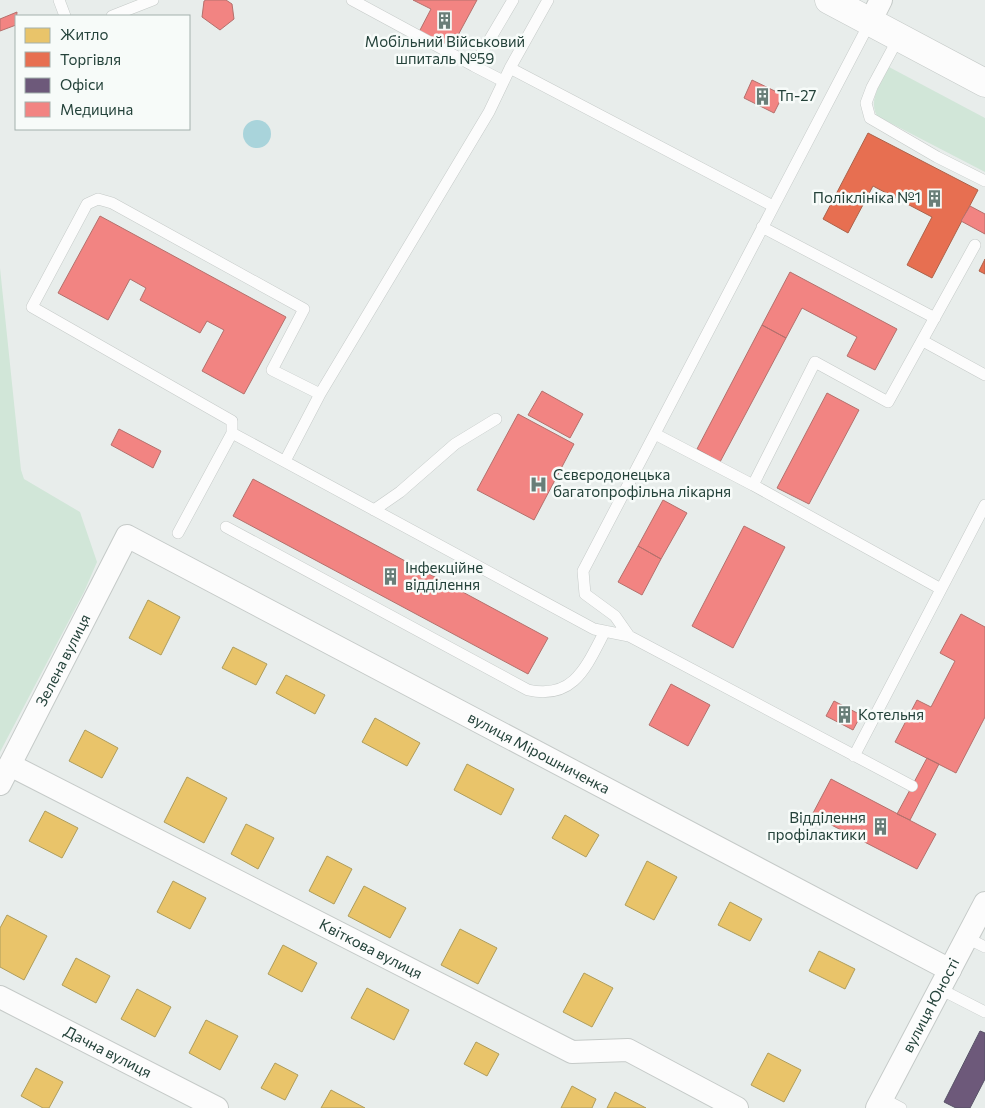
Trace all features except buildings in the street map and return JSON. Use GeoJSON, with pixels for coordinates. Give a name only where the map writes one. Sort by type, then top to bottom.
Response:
{"type":"FeatureCollection","features":[{"type":"Feature","properties":{"kind":"street"},"geometry":{"type":"LineString","coordinates":[[829,0],[875,11],[899,37],[985,83]]}},
{"type":"Feature","properties":{"kind":"street","name":"Зелена вулиця"},"geometry":{"type":"LineString","coordinates":[[5,775],[127,536]]}},
{"type":"Feature","properties":{"kind":"street","name":"вулиця Мірошниченка"},"geometry":{"type":"LineString","coordinates":[[127,536],[945,979]]}},
{"type":"Feature","properties":{"kind":"street","name":"Квіткова вулиця"},"geometry":{"type":"LineString","coordinates":[[5,775],[572,1052],[628,1050],[737,1108]]}},
{"type":"Feature","properties":{"kind":"street","name":"вулиця Юності"},"geometry":{"type":"LineString","coordinates":[[887,1105],[945,979],[976,942],[985,903]]}},
{"type":"Feature","properties":{"kind":"street","name":"Дачна вулиця"},"geometry":{"type":"LineString","coordinates":[[0,997],[217,1108]]}},
{"type":"Feature","properties":{"kind":"lane"},"geometry":{"type":"LineString","coordinates":[[59,0],[65,15]]}},
{"type":"Feature","properties":{"kind":"lane"},"geometry":{"type":"LineString","coordinates":[[115,15],[153,0]]}},
{"type":"Feature","properties":{"kind":"lane"},"geometry":{"type":"LineString","coordinates":[[352,0],[503,81]]}},
{"type":"Feature","properties":{"kind":"lane"},"geometry":{"type":"LineString","coordinates":[[474,66],[513,0]]}},
{"type":"Feature","properties":{"kind":"lane"},"geometry":{"type":"LineString","coordinates":[[285,461],[320,394],[488,112],[548,0]]}},
{"type":"Feature","properties":{"kind":"lane"},"geometry":{"type":"LineString","coordinates":[[630,636],[615,616],[586,594],[583,571],[875,11]]}},
{"type":"Feature","properties":{"kind":"lane"},"geometry":{"type":"LineString","coordinates":[[899,37],[872,87],[866,103],[870,118],[936,157],[985,181]]}},
{"type":"Feature","properties":{"kind":"lane"},"geometry":{"type":"LineString","coordinates":[[510,68],[773,206]]}},
{"type":"Feature","properties":{"kind":"lane"},"geometry":{"type":"LineString","coordinates":[[178,533],[232,433],[232,421],[32,307],[87,204],[98,199],[112,203],[304,310],[272,370],[320,394]]}},
{"type":"Feature","properties":{"kind":"lane"},"geometry":{"type":"LineString","coordinates":[[762,227],[935,318]]}},
{"type":"Feature","properties":{"kind":"lane"},"geometry":{"type":"LineString","coordinates":[[753,485],[815,362],[888,402],[975,245]]}},
{"type":"Feature","properties":{"kind":"lane"},"geometry":{"type":"LineString","coordinates":[[924,340],[985,375]]}},
{"type":"Feature","properties":{"kind":"lane"},"geometry":{"type":"LineString","coordinates":[[374,510],[400,492],[455,444],[496,420]]}},
{"type":"Feature","properties":{"kind":"lane"},"geometry":{"type":"LineString","coordinates":[[232,433],[594,629],[630,636],[912,786]]}},
{"type":"Feature","properties":{"kind":"lane"},"geometry":{"type":"LineString","coordinates":[[655,434],[753,485],[941,589]]}},
{"type":"Feature","properties":{"kind":"lane"},"geometry":{"type":"LineString","coordinates":[[854,756],[985,505]]}},
{"type":"Feature","properties":{"kind":"lane"},"geometry":{"type":"LineString","coordinates":[[226,527],[528,690],[542,693],[560,691],[572,683],[594,652],[605,631]]}},
{"type":"Feature","properties":{"kind":"lane"},"geometry":{"type":"LineString","coordinates":[[945,979],[985,1012]]}},
{"type":"Feature","properties":{"kind":"green space"},"geometry":{"type":"Polygon","coordinates":[[[889,67],[985,118],[985,172],[877,116],[874,103],[875,97],[889,67]]]}},
{"type":"Feature","properties":{"kind":"green space"},"geometry":{"type":"Polygon","coordinates":[[[0,268],[21,470],[24,479],[80,512],[97,562],[84,592],[0,752],[0,268]]]}},
{"type":"Feature","properties":{"kind":"water"},"geometry":{"type":"Polygon","coordinates":[[[257,120],[267,124],[271,134],[267,144],[257,148],[247,144],[243,134],[247,124],[257,120]]]}},
{"type":"Feature","properties":{"kind":"place","name":"Мобільний Військовий шпиталь №59"},"geometry":{"type":"Point","coordinates":[445,21]}},
{"type":"Feature","properties":{"kind":"place","name":"Тп-27"},"geometry":{"type":"Point","coordinates":[763,96]}},
{"type":"Feature","properties":{"kind":"place","name":"Поліклініка №1"},"geometry":{"type":"Point","coordinates":[935,198]}},
{"type":"Feature","properties":{"kind":"place","name":"Сєвєродонецька багатопрофільна лікарня"},"geometry":{"type":"Point","coordinates":[539,484]}},
{"type":"Feature","properties":{"kind":"place","name":"Інфекційне відділення"},"geometry":{"type":"Point","coordinates":[391,577]}},
{"type":"Feature","properties":{"kind":"place","name":"Котельня"},"geometry":{"type":"Point","coordinates":[844,715]}},
{"type":"Feature","properties":{"kind":"place","name":"Відділення профілактики"},"geometry":{"type":"Point","coordinates":[880,827]}}]}
